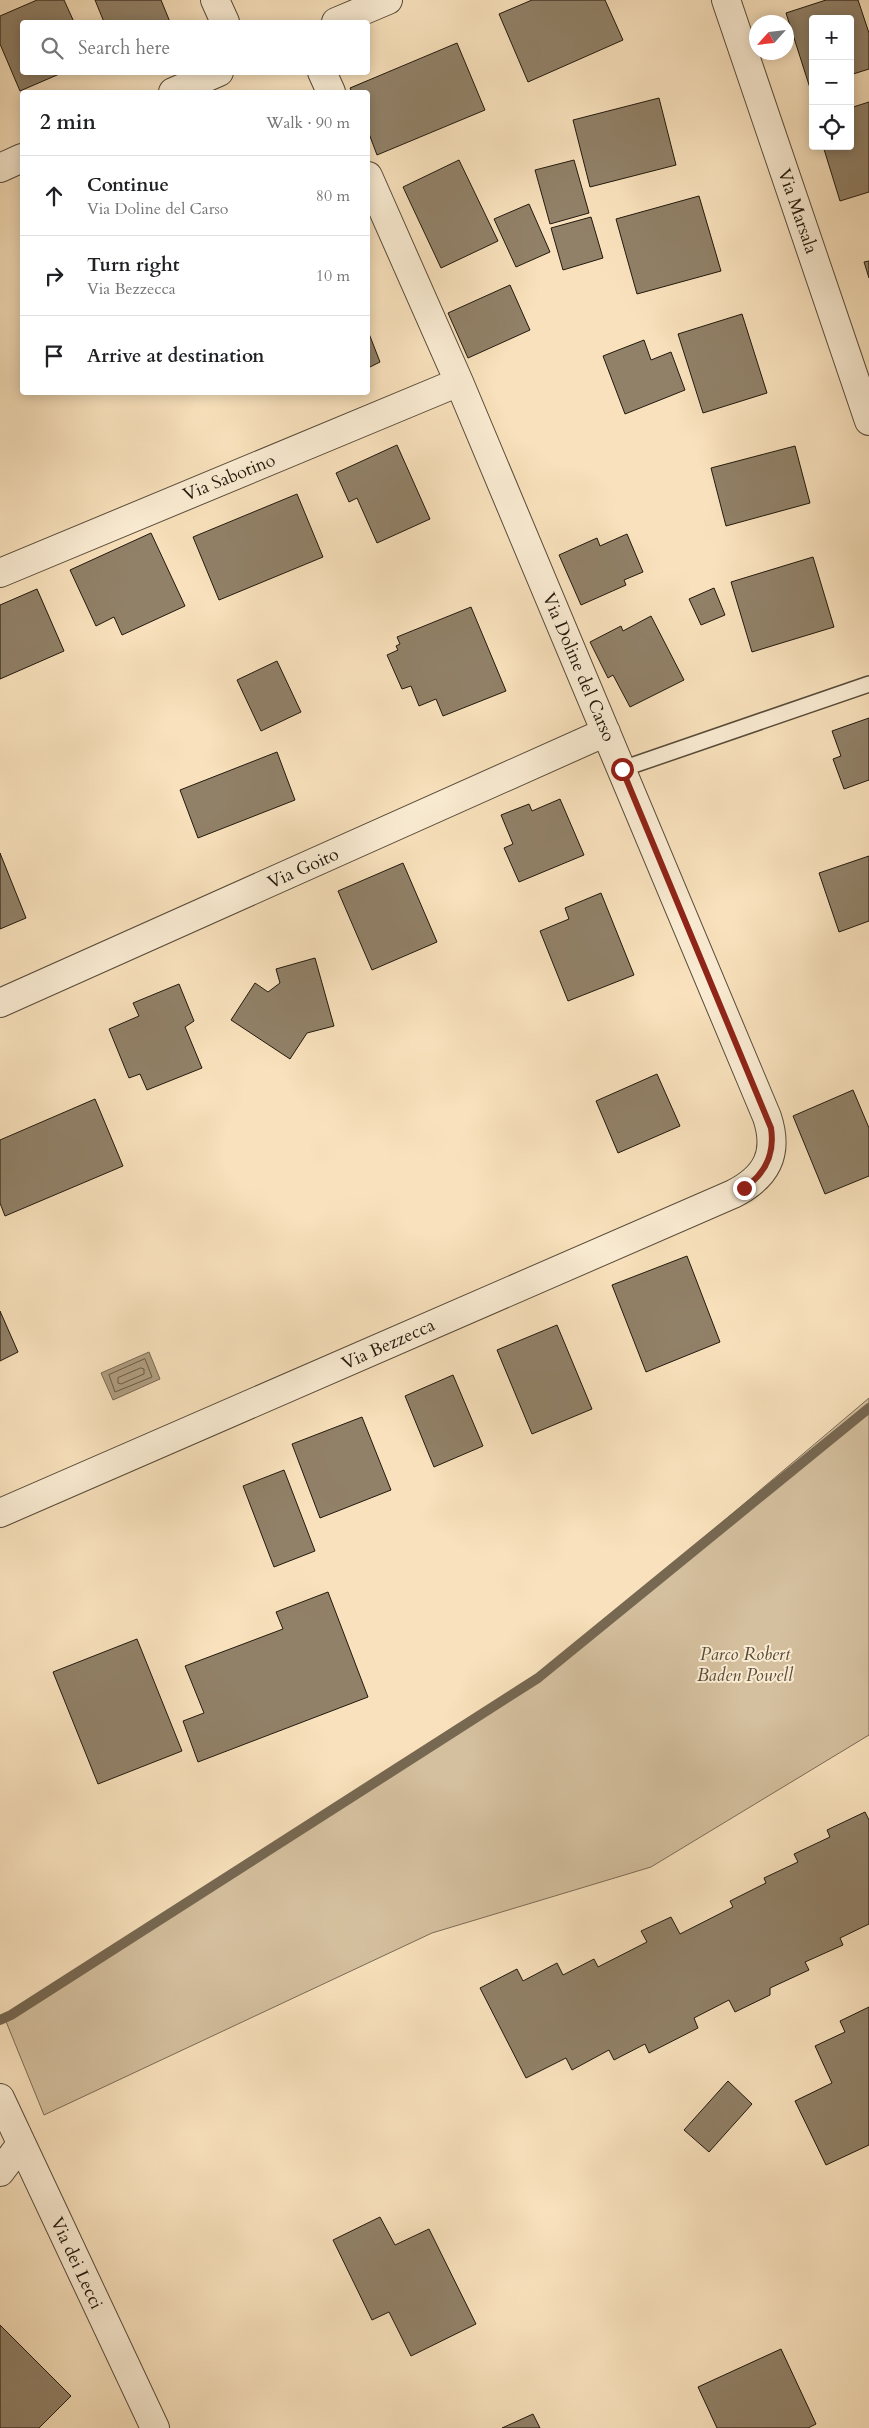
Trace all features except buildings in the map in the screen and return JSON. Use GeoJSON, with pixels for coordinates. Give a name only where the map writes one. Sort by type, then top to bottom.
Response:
{"type":"FeatureCollection","features":[{"type":"Feature","properties":{"kind":"street"},"geometry":{"type":"LineString","coordinates":[[215,0],[224,20]]}},
{"type":"Feature","properties":{"kind":"street"},"geometry":{"type":"LineString","coordinates":[[341,20],[388,0]]}},
{"type":"Feature","properties":{"kind":"street","name":"Via Marsala"},"geometry":{"type":"LineString","coordinates":[[726,0],[869,421]]}},
{"type":"Feature","properties":{"kind":"street"},"geometry":{"type":"LineString","coordinates":[[178,90],[212,75]]}},
{"type":"Feature","properties":{"kind":"street"},"geometry":{"type":"LineString","coordinates":[[323,75],[329,90]]}},
{"type":"Feature","properties":{"kind":"street"},"geometry":{"type":"LineString","coordinates":[[0,168],[20,159]]}},
{"type":"Feature","properties":{"kind":"street","name":"Via Doline del Carso"},"geometry":{"type":"LineString","coordinates":[[370,181],[459,382],[767,1117],[773,1140],[767,1163]]}},
{"type":"Feature","properties":{"kind":"street","name":"Via Sabotino"},"geometry":{"type":"LineString","coordinates":[[0,573],[459,382]]}},
{"type":"Feature","properties":{"kind":"street","name":"Via Goito"},"geometry":{"type":"LineString","coordinates":[[0,1003],[606,732]]}},
{"type":"Feature","properties":{"kind":"street","name":"Via Bezzecca"},"geometry":{"type":"LineString","coordinates":[[0,1513],[733,1194],[752,1183],[767,1163]]}},
{"type":"Feature","properties":{"kind":"street","name":"Via dei Lecci"},"geometry":{"type":"LineString","coordinates":[[0,2098],[155,2428]]}},
{"type":"Feature","properties":{"kind":"street"},"geometry":{"type":"LineString","coordinates":[[0,2172],[21,2144]]}},
{"type":"Feature","properties":{"kind":"lane"},"geometry":{"type":"LineString","coordinates":[[622,769],[869,684]]}},
{"type":"Feature","properties":{"kind":"green space","name":"Parco Robert Baden Powell"},"geometry":{"type":"Polygon","coordinates":[[[869,1398],[869,1735],[651,1867],[432,1933],[44,2115],[5,2019],[150,1929],[538,1678],[869,1398]]]}},
{"type":"Feature","properties":{"kind":"water"},"geometry":{"type":"Polygon","coordinates":[[[149,1352],[160,1379],[113,1400],[101,1373],[149,1352]]]}},
{"type":"Feature","properties":{"kind":"waterway"},"geometry":{"type":"LineString","coordinates":[[0,2020],[11,2015],[538,1678],[869,1408]]}},
{"type":"Feature","properties":{"kind":"route"},"geometry":{"type":"LineString","coordinates":[[622,769],[771,1128],[772,1152],[762,1173],[744,1188]]}}]}
